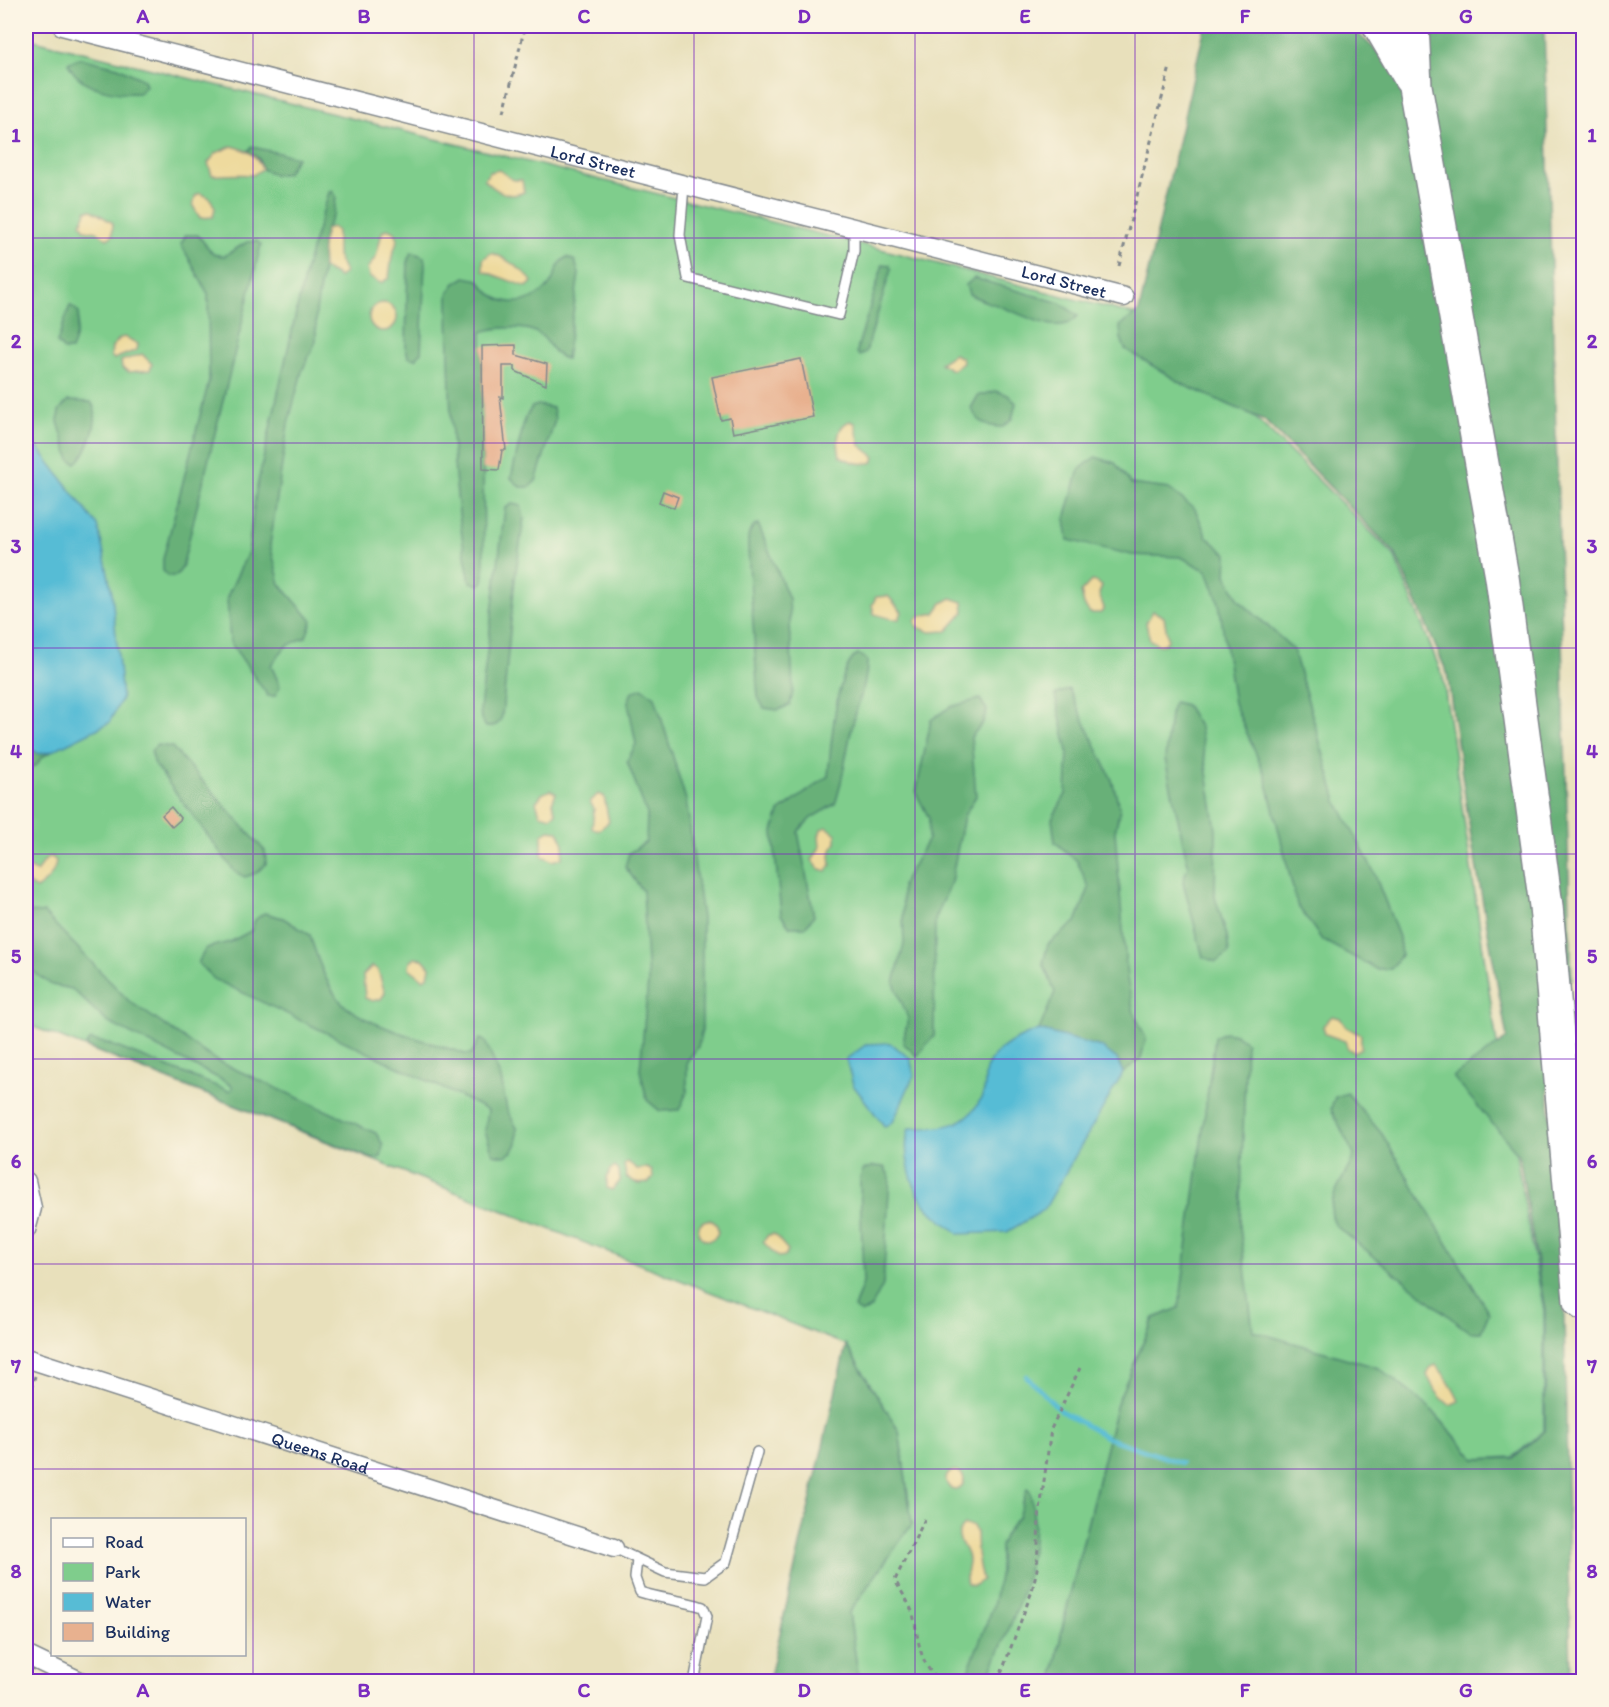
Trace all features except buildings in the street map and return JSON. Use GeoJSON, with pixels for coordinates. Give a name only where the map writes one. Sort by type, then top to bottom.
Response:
{"type":"FeatureCollection","features":[{"type":"Feature","properties":{"kind":"highway"},"geometry":{"type":"LineString","coordinates":[[1380,26],[1415,86]]}},
{"type":"Feature","properties":{"kind":"highway"},"geometry":{"type":"LineString","coordinates":[[1412,26],[1415,86],[1502,577],[1546,906],[1580,1301],[1584,1304]]}},
{"type":"Feature","properties":{"kind":"street","name":"Lord Street"},"geometry":{"type":"LineString","coordinates":[[62,26],[854,230],[1124,297]]}},
{"type":"Feature","properties":{"kind":"street"},"geometry":{"type":"LineString","coordinates":[[26,1182],[32,1208],[26,1230]]}},
{"type":"Feature","properties":{"kind":"street","name":"Queens Road"},"geometry":{"type":"LineString","coordinates":[[26,1358],[614,1548]]}},
{"type":"Feature","properties":{"kind":"street"},"geometry":{"type":"LineString","coordinates":[[26,1655],[82,1682]]}},
{"type":"Feature","properties":{"kind":"lane"},"geometry":{"type":"LineString","coordinates":[[684,186],[680,235],[688,278],[839,315],[854,251],[854,230]]}},
{"type":"Feature","properties":{"kind":"lane"},"geometry":{"type":"LineString","coordinates":[[614,1548],[665,1572],[705,1577],[726,1562],[757,1452]]}},
{"type":"Feature","properties":{"kind":"lane"},"geometry":{"type":"LineString","coordinates":[[637,1560],[635,1578],[640,1592],[703,1607],[707,1616],[694,1682]]}},
{"type":"Feature","properties":{"kind":"path"},"geometry":{"type":"LineString","coordinates":[[504,112],[525,26]]}},
{"type":"Feature","properties":{"kind":"path"},"geometry":{"type":"LineString","coordinates":[[1119,266],[1170,68]]}},
{"type":"Feature","properties":{"kind":"path"},"geometry":{"type":"LineString","coordinates":[[998,1682],[1032,1591],[1037,1569],[1040,1518],[1054,1420],[1080,1368]]}},
{"type":"Feature","properties":{"kind":"path"},"geometry":{"type":"LineString","coordinates":[[26,1406],[33,1382]]}},
{"type":"Feature","properties":{"kind":"path"},"geometry":{"type":"LineString","coordinates":[[925,1519],[895,1580],[912,1612],[916,1642],[930,1672],[941,1682]]}},
{"type":"Feature","properties":{"kind":"green space"},"geometry":{"type":"Polygon","coordinates":[[[1205,26],[1350,26],[1381,55],[1406,26],[1544,26],[1572,980],[1541,984],[1564,1312],[1571,1681],[1052,1682],[1064,1620],[1117,1403],[1154,1318],[1179,1308],[1215,1037],[1225,1032],[1235,1034],[1246,1042],[1240,1227],[1253,1331],[1379,1368],[1430,1408],[1475,1459],[1514,1458],[1545,1431],[1545,1311],[1519,1155],[1453,1077],[1507,1038],[1471,837],[1447,673],[1395,553],[1264,420],[1186,386],[1125,349],[1121,338],[1120,326],[1139,311],[1205,26]]]}},
{"type":"Feature","properties":{"kind":"green space"},"geometry":{"type":"Polygon","coordinates":[[[26,38],[873,247],[1140,316],[1260,422],[1394,555],[1443,677],[1501,1071],[1544,1311],[1544,1431],[1513,1457],[1475,1459],[1430,1408],[1154,1318],[1117,1403],[1064,1620],[1052,1681],[859,1681],[849,1613],[912,1524],[899,1431],[846,1345],[26,1024],[26,38]]]}},
{"type":"Feature","properties":{"kind":"green space"},"geometry":{"type":"Polygon","coordinates":[[[80,58],[118,67],[144,80],[146,86],[139,93],[119,93],[98,88],[80,79],[73,72],[68,63],[80,58]]]}},
{"type":"Feature","properties":{"kind":"green space"},"geometry":{"type":"Polygon","coordinates":[[[252,147],[297,157],[287,173],[275,175],[262,169],[259,159],[248,151],[252,147]]]}},
{"type":"Feature","properties":{"kind":"green space"},"geometry":{"type":"Polygon","coordinates":[[[332,191],[336,197],[334,214],[326,229],[322,246],[323,268],[316,311],[316,341],[302,371],[288,424],[270,545],[280,584],[312,621],[306,637],[286,646],[271,665],[280,686],[275,696],[268,696],[230,642],[227,597],[248,552],[256,491],[307,264],[329,192],[332,191]]]}},
{"type":"Feature","properties":{"kind":"green space"},"geometry":{"type":"Polygon","coordinates":[[[186,235],[198,235],[213,254],[224,256],[247,242],[257,241],[261,245],[182,568],[176,576],[169,576],[163,571],[163,559],[209,381],[208,294],[181,244],[186,235]]]}},
{"type":"Feature","properties":{"kind":"green space"},"geometry":{"type":"Polygon","coordinates":[[[412,252],[424,257],[425,263],[421,352],[416,359],[408,357],[406,347],[408,259],[412,252]]]}},
{"type":"Feature","properties":{"kind":"green space"},"geometry":{"type":"Polygon","coordinates":[[[567,257],[575,261],[579,274],[566,359],[557,355],[543,337],[533,331],[510,328],[482,332],[484,574],[483,582],[479,585],[470,582],[455,475],[450,402],[448,294],[454,284],[465,277],[479,280],[486,289],[501,300],[519,302],[528,300],[547,288],[560,264],[567,257]]]}},
{"type":"Feature","properties":{"kind":"green space"},"geometry":{"type":"Polygon","coordinates":[[[883,264],[889,265],[891,269],[866,352],[860,356],[857,353],[858,346],[883,264]]]}},
{"type":"Feature","properties":{"kind":"green space"},"geometry":{"type":"Polygon","coordinates":[[[974,278],[1060,303],[1078,316],[1062,325],[1042,323],[969,294],[966,285],[974,278]]]}},
{"type":"Feature","properties":{"kind":"green space"},"geometry":{"type":"Polygon","coordinates":[[[70,305],[79,312],[78,321],[71,350],[64,350],[57,343],[70,305]]]}},
{"type":"Feature","properties":{"kind":"green space"},"geometry":{"type":"Polygon","coordinates":[[[996,391],[1008,395],[1016,403],[1012,419],[1003,427],[984,423],[971,408],[978,396],[996,391]]]}},
{"type":"Feature","properties":{"kind":"green space"},"geometry":{"type":"Polygon","coordinates":[[[68,401],[91,402],[94,408],[95,424],[92,434],[85,451],[76,463],[70,460],[58,422],[59,410],[68,401]]]}},
{"type":"Feature","properties":{"kind":"green space"},"geometry":{"type":"Polygon","coordinates":[[[538,405],[553,408],[555,420],[536,481],[529,487],[520,487],[511,478],[525,418],[532,407],[538,405]]]}},
{"type":"Feature","properties":{"kind":"green space"},"geometry":{"type":"Polygon","coordinates":[[[1095,457],[1115,463],[1131,484],[1169,489],[1195,509],[1207,537],[1227,554],[1226,574],[1239,600],[1293,649],[1337,801],[1373,870],[1399,937],[1401,955],[1391,969],[1376,969],[1322,940],[1297,905],[1265,775],[1234,703],[1219,603],[1207,571],[1181,557],[1132,555],[1068,540],[1065,519],[1079,470],[1095,457]]]}},
{"type":"Feature","properties":{"kind":"green space"},"geometry":{"type":"Polygon","coordinates":[[[512,504],[521,506],[524,518],[515,578],[502,716],[497,724],[486,727],[481,719],[480,709],[505,508],[512,504]]]}},
{"type":"Feature","properties":{"kind":"green space"},"geometry":{"type":"Polygon","coordinates":[[[758,524],[789,599],[793,691],[790,705],[778,710],[764,708],[758,697],[748,538],[750,531],[758,524]]]}},
{"type":"Feature","properties":{"kind":"green space"},"geometry":{"type":"Polygon","coordinates":[[[858,654],[867,660],[866,676],[835,804],[811,818],[798,832],[814,916],[805,927],[790,927],[781,915],[773,832],[779,812],[828,776],[839,691],[850,662],[858,654]]]}},
{"type":"Feature","properties":{"kind":"green space"},"geometry":{"type":"Polygon","coordinates":[[[642,688],[655,697],[686,800],[702,918],[702,1030],[698,1047],[687,1061],[687,1092],[679,1110],[660,1111],[647,1100],[640,1070],[648,982],[643,891],[625,867],[629,853],[646,842],[647,814],[627,761],[636,744],[628,702],[632,692],[642,688]]]}},
{"type":"Feature","properties":{"kind":"green space"},"geometry":{"type":"Polygon","coordinates":[[[1069,689],[1112,780],[1120,809],[1115,832],[1127,979],[1134,1013],[1146,1038],[1141,1058],[1123,1073],[1117,1059],[1039,1030],[1055,992],[1043,963],[1048,944],[1076,922],[1089,888],[1077,861],[1055,842],[1052,819],[1066,794],[1068,751],[1055,695],[1069,689]]]}},
{"type":"Feature","properties":{"kind":"green space"},"geometry":{"type":"Polygon","coordinates":[[[980,699],[987,710],[983,723],[971,737],[976,796],[964,816],[951,882],[935,920],[934,1036],[917,1056],[903,1043],[908,1018],[894,983],[904,944],[902,885],[928,839],[929,818],[916,793],[931,720],[950,707],[980,699]]]}},
{"type":"Feature","properties":{"kind":"green space"},"geometry":{"type":"Polygon","coordinates":[[[1174,702],[1186,705],[1200,728],[1216,830],[1215,897],[1227,936],[1229,953],[1216,962],[1203,957],[1183,882],[1188,865],[1165,759],[1170,714],[1174,702]]]}},
{"type":"Feature","properties":{"kind":"green space"},"geometry":{"type":"Polygon","coordinates":[[[26,735],[29,748],[39,754],[52,751],[41,758],[37,765],[26,769],[26,735]]]}},
{"type":"Feature","properties":{"kind":"green space"},"geometry":{"type":"Polygon","coordinates":[[[157,745],[172,747],[265,851],[266,864],[256,873],[245,877],[235,872],[155,765],[151,751],[157,745]]]}},
{"type":"Feature","properties":{"kind":"green space"},"geometry":{"type":"Polygon","coordinates":[[[26,912],[44,913],[129,1001],[217,1061],[376,1133],[383,1145],[381,1157],[373,1159],[88,1048],[86,1045],[91,1040],[106,1043],[229,1091],[232,1089],[232,1086],[224,1081],[107,1022],[72,989],[52,985],[26,967],[26,912]]]}},
{"type":"Feature","properties":{"kind":"green space"},"geometry":{"type":"Polygon","coordinates":[[[264,913],[283,918],[310,935],[331,988],[341,1002],[351,1010],[381,1026],[465,1054],[471,1054],[480,1039],[485,1041],[501,1078],[507,1110],[517,1128],[517,1143],[513,1151],[505,1156],[493,1154],[485,1131],[488,1110],[214,979],[198,963],[206,948],[230,942],[251,931],[255,920],[264,913]]]}},
{"type":"Feature","properties":{"kind":"green space"},"geometry":{"type":"Polygon","coordinates":[[[1347,1093],[1382,1134],[1489,1313],[1481,1332],[1470,1332],[1461,1326],[1336,1226],[1331,1208],[1333,1199],[1354,1155],[1331,1109],[1335,1097],[1347,1093]]]}},
{"type":"Feature","properties":{"kind":"green space"},"geometry":{"type":"Polygon","coordinates":[[[874,1166],[884,1167],[890,1177],[883,1285],[871,1308],[862,1313],[854,1308],[863,1283],[860,1179],[863,1170],[874,1166]]]}},
{"type":"Feature","properties":{"kind":"green space"},"geometry":{"type":"Polygon","coordinates":[[[846,1345],[899,1431],[912,1524],[849,1613],[859,1681],[769,1681],[846,1345]]]}},
{"type":"Feature","properties":{"kind":"green space"},"geometry":{"type":"Polygon","coordinates":[[[1027,1489],[1030,1491],[1033,1516],[1033,1540],[1030,1565],[1023,1589],[986,1681],[964,1681],[993,1607],[1000,1571],[1000,1546],[1005,1534],[1018,1517],[1027,1489]]]}},
{"type":"Feature","properties":{"kind":"sand"},"geometry":{"type":"Polygon","coordinates":[[[232,146],[251,153],[262,169],[253,175],[212,175],[208,163],[216,153],[232,146]]]}},
{"type":"Feature","properties":{"kind":"sand"},"geometry":{"type":"Polygon","coordinates":[[[499,170],[513,180],[522,180],[524,192],[513,195],[502,193],[484,179],[490,172],[499,170]]]}},
{"type":"Feature","properties":{"kind":"sand"},"geometry":{"type":"Polygon","coordinates":[[[200,193],[210,198],[215,208],[213,217],[200,218],[193,206],[195,196],[200,193]]]}},
{"type":"Feature","properties":{"kind":"sand"},"geometry":{"type":"Polygon","coordinates":[[[87,210],[92,210],[113,223],[112,236],[107,239],[98,232],[85,230],[81,223],[87,210]]]}},
{"type":"Feature","properties":{"kind":"sand"},"geometry":{"type":"Polygon","coordinates":[[[332,227],[337,231],[337,255],[345,273],[339,277],[323,268],[322,246],[326,229],[332,227]]]}},
{"type":"Feature","properties":{"kind":"sand"},"geometry":{"type":"Polygon","coordinates":[[[387,229],[395,232],[398,239],[392,256],[389,278],[381,283],[370,278],[367,269],[376,257],[382,232],[387,229]]]}},
{"type":"Feature","properties":{"kind":"sand"},"geometry":{"type":"Polygon","coordinates":[[[491,253],[513,264],[532,282],[527,287],[483,271],[483,259],[491,253]]]}},
{"type":"Feature","properties":{"kind":"sand"},"geometry":{"type":"Polygon","coordinates":[[[383,303],[393,307],[397,317],[393,327],[383,331],[373,327],[369,317],[373,307],[383,303]]]}},
{"type":"Feature","properties":{"kind":"sand"},"geometry":{"type":"Polygon","coordinates":[[[125,337],[138,344],[137,350],[114,359],[111,356],[112,347],[120,338],[125,337]]]}},
{"type":"Feature","properties":{"kind":"sand"},"geometry":{"type":"Polygon","coordinates":[[[142,354],[152,364],[150,370],[129,372],[122,368],[121,361],[142,354]]]}},
{"type":"Feature","properties":{"kind":"sand"},"geometry":{"type":"Polygon","coordinates":[[[954,354],[962,358],[963,362],[952,370],[940,363],[954,354]]]}},
{"type":"Feature","properties":{"kind":"sand"},"geometry":{"type":"Polygon","coordinates":[[[850,421],[855,423],[860,445],[875,457],[873,462],[856,463],[840,456],[838,441],[840,431],[845,423],[850,421]]]}},
{"type":"Feature","properties":{"kind":"sand"},"geometry":{"type":"Polygon","coordinates":[[[1091,581],[1102,586],[1099,594],[1104,608],[1101,613],[1090,613],[1084,605],[1081,592],[1091,581]]]}},
{"type":"Feature","properties":{"kind":"sand"},"geometry":{"type":"Polygon","coordinates":[[[888,596],[902,612],[899,619],[874,614],[872,605],[876,597],[888,596]]]}},
{"type":"Feature","properties":{"kind":"sand"},"geometry":{"type":"Polygon","coordinates":[[[951,598],[963,602],[964,612],[947,631],[930,632],[917,627],[915,620],[920,616],[935,613],[942,603],[951,598]]]}},
{"type":"Feature","properties":{"kind":"sand"},"geometry":{"type":"Polygon","coordinates":[[[1153,611],[1164,617],[1168,640],[1165,644],[1159,645],[1150,640],[1146,623],[1153,611]]]}},
{"type":"Feature","properties":{"kind":"sand"},"geometry":{"type":"Polygon","coordinates":[[[550,790],[556,793],[552,803],[556,813],[551,817],[540,814],[536,802],[542,794],[550,790]]]}},
{"type":"Feature","properties":{"kind":"sand"},"geometry":{"type":"Polygon","coordinates":[[[598,794],[604,796],[609,822],[599,830],[592,828],[594,809],[590,802],[598,794]]]}},
{"type":"Feature","properties":{"kind":"sand"},"geometry":{"type":"Polygon","coordinates":[[[827,827],[836,834],[836,842],[830,854],[831,865],[827,871],[819,869],[812,860],[820,847],[821,829],[827,827]]]}},
{"type":"Feature","properties":{"kind":"sand"},"geometry":{"type":"Polygon","coordinates":[[[549,830],[558,831],[564,844],[562,858],[553,861],[542,856],[542,835],[549,830]]]}},
{"type":"Feature","properties":{"kind":"sand"},"geometry":{"type":"Polygon","coordinates":[[[52,857],[56,861],[55,866],[47,880],[36,889],[26,882],[26,866],[36,872],[47,858],[52,857]]]}},
{"type":"Feature","properties":{"kind":"sand"},"geometry":{"type":"Polygon","coordinates":[[[415,958],[423,959],[430,967],[428,977],[423,979],[409,968],[410,961],[415,958]]]}},
{"type":"Feature","properties":{"kind":"sand"},"geometry":{"type":"Polygon","coordinates":[[[372,966],[378,970],[385,993],[381,999],[372,1001],[365,998],[363,975],[372,966]]]}},
{"type":"Feature","properties":{"kind":"sand"},"geometry":{"type":"Polygon","coordinates":[[[1332,1016],[1340,1018],[1346,1027],[1361,1035],[1361,1048],[1354,1052],[1348,1049],[1345,1041],[1325,1034],[1323,1026],[1332,1016]]]}},
{"type":"Feature","properties":{"kind":"sand"},"geometry":{"type":"Polygon","coordinates":[[[628,1162],[637,1169],[647,1168],[652,1171],[653,1178],[648,1183],[638,1184],[626,1177],[624,1164],[628,1162]]]}},
{"type":"Feature","properties":{"kind":"sand"},"geometry":{"type":"Polygon","coordinates":[[[615,1167],[619,1171],[620,1181],[612,1190],[607,1188],[607,1177],[611,1169],[615,1167]]]}},
{"type":"Feature","properties":{"kind":"sand"},"geometry":{"type":"Polygon","coordinates":[[[704,1220],[712,1220],[718,1226],[718,1234],[712,1240],[704,1240],[698,1234],[698,1226],[704,1220]]]}},
{"type":"Feature","properties":{"kind":"sand"},"geometry":{"type":"Polygon","coordinates":[[[774,1234],[788,1250],[785,1256],[778,1257],[763,1242],[768,1235],[774,1234]]]}},
{"type":"Feature","properties":{"kind":"sand"},"geometry":{"type":"Polygon","coordinates":[[[1436,1365],[1449,1382],[1459,1401],[1450,1405],[1434,1388],[1427,1375],[1431,1367],[1436,1365]]]}},
{"type":"Feature","properties":{"kind":"sand"},"geometry":{"type":"Polygon","coordinates":[[[955,1471],[961,1474],[964,1480],[961,1486],[955,1489],[949,1486],[946,1480],[949,1474],[955,1471]]]}},
{"type":"Feature","properties":{"kind":"sand"},"geometry":{"type":"Polygon","coordinates":[[[964,1525],[973,1526],[976,1532],[982,1580],[973,1586],[967,1584],[967,1555],[959,1538],[960,1529],[964,1525]]]}},
{"type":"Feature","properties":{"kind":"water"},"geometry":{"type":"Polygon","coordinates":[[[26,432],[98,526],[112,593],[122,698],[109,723],[52,751],[39,754],[29,748],[26,735],[26,432]]]}},
{"type":"Feature","properties":{"kind":"water"},"geometry":{"type":"Polygon","coordinates":[[[1039,1030],[1101,1047],[1117,1059],[1123,1073],[1044,1210],[1007,1232],[959,1234],[930,1211],[916,1189],[907,1158],[909,1128],[943,1127],[962,1120],[970,1114],[983,1094],[986,1070],[991,1060],[1017,1039],[1039,1030]]]}},
{"type":"Feature","properties":{"kind":"water"},"geometry":{"type":"Polygon","coordinates":[[[890,1043],[910,1058],[914,1075],[893,1122],[885,1127],[853,1085],[846,1059],[867,1044],[890,1043]]]}},
{"type":"Feature","properties":{"kind":"waterway"},"geometry":{"type":"LineString","coordinates":[[1026,1376],[1061,1411],[1108,1438],[1181,1463]]}}]}
